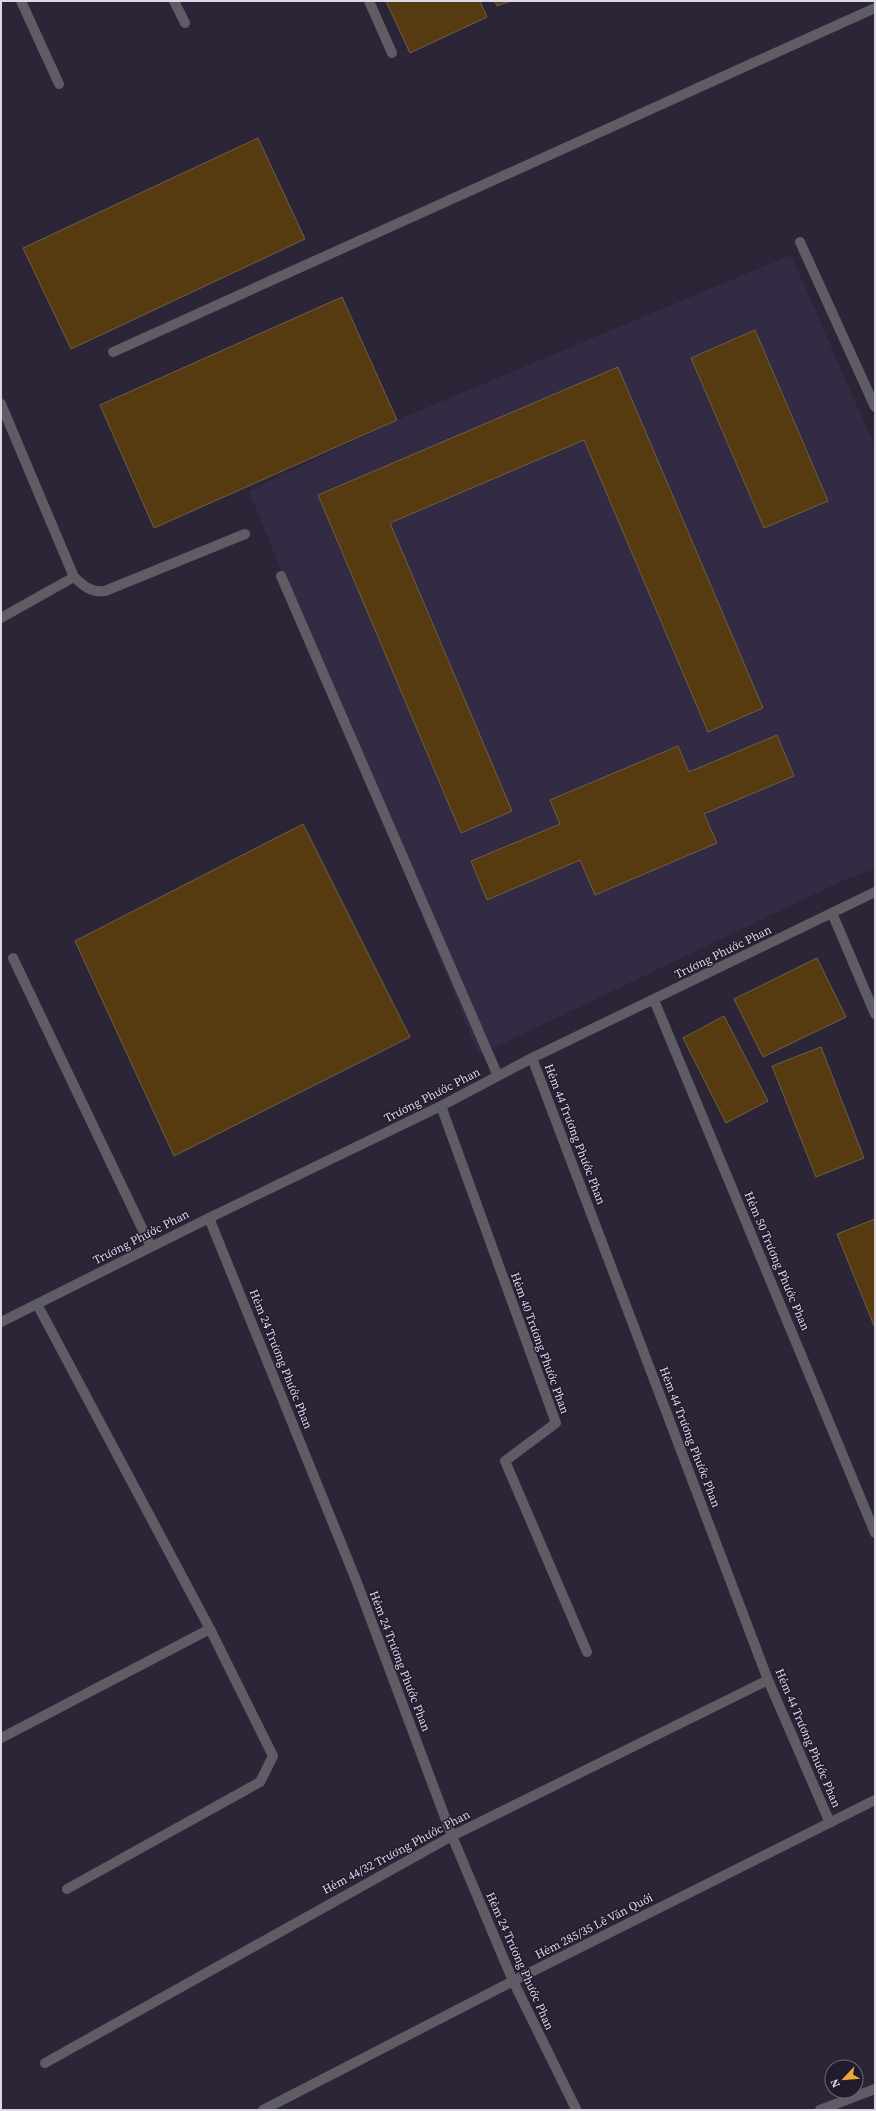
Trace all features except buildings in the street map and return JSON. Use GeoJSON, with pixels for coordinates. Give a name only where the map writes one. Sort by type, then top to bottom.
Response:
{"type":"FeatureCollection","features":[{"type":"Feature","properties":{"kind":"street"},"geometry":{"type":"LineString","coordinates":[[21,1],[59,84]]}},
{"type":"Feature","properties":{"kind":"street"},"geometry":{"type":"LineString","coordinates":[[174,1],[185,23]]}},
{"type":"Feature","properties":{"kind":"street"},"geometry":{"type":"LineString","coordinates":[[369,1],[392,52]]}},
{"type":"Feature","properties":{"kind":"street"},"geometry":{"type":"LineString","coordinates":[[113,352],[875,8]]}},
{"type":"Feature","properties":{"kind":"street"},"geometry":{"type":"LineString","coordinates":[[800,242],[875,407]]}},
{"type":"Feature","properties":{"kind":"street"},"geometry":{"type":"LineString","coordinates":[[1,404],[74,577],[89,590],[96,592],[105,591],[245,534]]}},
{"type":"Feature","properties":{"kind":"street"},"geometry":{"type":"LineString","coordinates":[[281,576],[498,1076]]}},
{"type":"Feature","properties":{"kind":"street"},"geometry":{"type":"LineString","coordinates":[[1,618],[74,577]]}},
{"type":"Feature","properties":{"kind":"street","name":"Trương Phước Phan"},"geometry":{"type":"LineString","coordinates":[[1,1322],[209,1218],[441,1106],[532,1058],[875,892]]}},
{"type":"Feature","properties":{"kind":"street"},"geometry":{"type":"LineString","coordinates":[[832,913],[875,1014]]}},
{"type":"Feature","properties":{"kind":"street"},"geometry":{"type":"LineString","coordinates":[[13,958],[151,1247]]}},
{"type":"Feature","properties":{"kind":"street","name":"Hẻm 50 Trương Phước Phan"},"geometry":{"type":"LineString","coordinates":[[654,1000],[875,1533]]}},
{"type":"Feature","properties":{"kind":"street","name":"Hẻm 44 Trương Phước Phan"},"geometry":{"type":"LineString","coordinates":[[532,1058],[768,1680],[830,1822]]}},
{"type":"Feature","properties":{"kind":"street","name":"Hẻm 40 Trương Phước Phan"},"geometry":{"type":"LineString","coordinates":[[441,1106],[556,1423],[505,1462],[587,1652]]}},
{"type":"Feature","properties":{"kind":"street","name":"Hẻm 24 Trương Phước Phan"},"geometry":{"type":"LineString","coordinates":[[209,1218],[356,1580],[452,1836],[513,1981],[576,2109]]}},
{"type":"Feature","properties":{"kind":"street"},"geometry":{"type":"LineString","coordinates":[[37,1304],[210,1629],[273,1756],[260,1782],[67,1889]]}},
{"type":"Feature","properties":{"kind":"street"},"geometry":{"type":"LineString","coordinates":[[1,1738],[210,1629]]}},
{"type":"Feature","properties":{"kind":"street","name":"Hẻm 44/32 Trương Phước Phan"},"geometry":{"type":"LineString","coordinates":[[45,2063],[452,1836],[768,1680]]}},
{"type":"Feature","properties":{"kind":"street","name":"Hẻm 285/35 Lê Văn Quới"},"geometry":{"type":"LineString","coordinates":[[263,2110],[513,1981],[875,1800]]}},
{"type":"Feature","properties":{"kind":"street"},"geometry":{"type":"LineString","coordinates":[[820,2110],[875,2089]]}},
{"type":"Feature","properties":{"kind":"shaded area"},"geometry":{"type":"Polygon","coordinates":[[[791,255],[875,447],[875,869],[842,881],[479,1055],[249,491],[397,420],[791,255]]]}}]}
